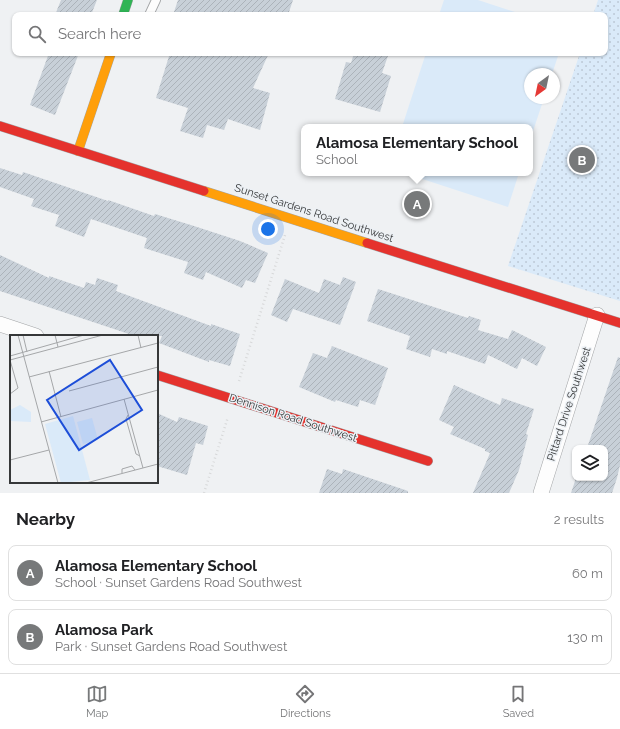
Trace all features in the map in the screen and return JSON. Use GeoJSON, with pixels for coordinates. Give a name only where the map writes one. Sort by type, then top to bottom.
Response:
{"type":"FeatureCollection","features":[{"type":"Feature","properties":{"kind":"street"},"geometry":{"type":"LineString","coordinates":[[124,12],[128,0]]}},
{"type":"Feature","properties":{"kind":"street"},"geometry":{"type":"LineString","coordinates":[[78,151],[110,56]]}},
{"type":"Feature","properties":{"kind":"street","name":"Sunset Gardens Road Southwest"},"geometry":{"type":"LineString","coordinates":[[0,126],[620,323]]}},
{"type":"Feature","properties":{"kind":"street","name":"Pittard Drive Southwest"},"geometry":{"type":"LineString","coordinates":[[541,493],[597,315]]}},
{"type":"Feature","properties":{"kind":"street"},"geometry":{"type":"LineString","coordinates":[[0,324],[33,335]]}},
{"type":"Feature","properties":{"kind":"street","name":"Dennison Road Southwest"},"geometry":{"type":"LineString","coordinates":[[158,375],[428,461]]}},
{"type":"Feature","properties":{"kind":"lane"},"geometry":{"type":"LineString","coordinates":[[151,12],[156,0]]}},
{"type":"Feature","properties":{"kind":"path"},"geometry":{"type":"LineString","coordinates":[[238,386],[286,233]]}},
{"type":"Feature","properties":{"kind":"path"},"geometry":{"type":"LineString","coordinates":[[204,493],[229,414]]}},
{"type":"Feature","properties":{"kind":"shaded area"},"geometry":{"type":"Polygon","coordinates":[[[444,0],[478,0],[515,12],[440,12],[444,0]]]}},
{"type":"Feature","properties":{"kind":"shaded area"},"geometry":{"type":"Polygon","coordinates":[[[598,0],[620,0],[620,301],[508,266],[579,56],[608,56],[608,12],[594,12],[598,0]]]}},
{"type":"Feature","properties":{"kind":"shaded area"},"geometry":{"type":"Polygon","coordinates":[[[425,56],[558,56],[554,68],[524,68],[524,104],[542,104],[533,131],[533,124],[403,124],[425,56]]]}},
{"type":"Feature","properties":{"kind":"shaded area"},"geometry":{"type":"Polygon","coordinates":[[[413,176],[518,176],[508,207],[413,176]]]}},
{"type":"Feature","properties":{"kind":"building"},"geometry":{"type":"Polygon","coordinates":[[[61,0],[97,0],[92,12],[56,12],[61,0]]]}},
{"type":"Feature","properties":{"kind":"building"},"geometry":{"type":"Polygon","coordinates":[[[178,0],[293,0],[289,12],[174,12],[178,0]]]}},
{"type":"Feature","properties":{"kind":"building"},"geometry":{"type":"Polygon","coordinates":[[[48,56],[78,56],[55,115],[30,105],[48,56]]]}},
{"type":"Feature","properties":{"kind":"building"},"geometry":{"type":"Polygon","coordinates":[[[169,56],[268,56],[253,88],[270,93],[260,130],[228,119],[224,130],[207,125],[203,138],[180,131],[188,108],[156,98],[169,56]]]}},
{"type":"Feature","properties":{"kind":"building"},"geometry":{"type":"Polygon","coordinates":[[[353,56],[388,56],[382,73],[391,76],[380,112],[335,99],[346,62],[351,63],[353,56]]]}},
{"type":"Feature","properties":{"kind":"building"},"geometry":{"type":"Polygon","coordinates":[[[0,168],[22,175],[23,172],[154,216],[155,214],[194,226],[240,241],[268,253],[255,283],[246,280],[242,288],[206,272],[203,280],[184,273],[188,262],[144,248],[147,238],[91,219],[84,237],[55,226],[59,215],[31,206],[34,199],[0,187],[0,168]]]}},
{"type":"Feature","properties":{"kind":"building"},"geometry":{"type":"Polygon","coordinates":[[[0,255],[49,278],[49,276],[84,288],[86,282],[95,285],[97,278],[118,285],[116,291],[211,326],[211,324],[240,334],[230,366],[209,360],[209,362],[159,343],[162,336],[132,335],[0,291],[0,255]]]}},
{"type":"Feature","properties":{"kind":"building"},"geometry":{"type":"Polygon","coordinates":[[[343,277],[356,282],[340,325],[293,309],[287,322],[271,315],[285,279],[319,293],[324,279],[340,285],[343,277]]]}},
{"type":"Feature","properties":{"kind":"building"},"geometry":{"type":"Polygon","coordinates":[[[378,289],[468,318],[469,316],[481,320],[478,330],[508,339],[512,330],[546,347],[537,366],[522,358],[517,369],[488,355],[485,364],[447,351],[447,354],[432,349],[430,357],[406,349],[410,336],[367,321],[378,289]]]}},
{"type":"Feature","properties":{"kind":"building"},"geometry":{"type":"Polygon","coordinates":[[[332,346],[388,368],[375,405],[360,400],[358,407],[336,400],[335,402],[299,387],[313,353],[327,358],[332,346]]]}},
{"type":"Feature","properties":{"kind":"building"},"geometry":{"type":"Polygon","coordinates":[[[618,357],[620,358],[620,465],[612,493],[571,493],[575,481],[608,481],[608,445],[588,445],[618,357]]]}},
{"type":"Feature","properties":{"kind":"building"},"geometry":{"type":"Polygon","coordinates":[[[454,385],[500,405],[502,398],[534,409],[526,434],[528,435],[519,470],[509,493],[473,493],[490,453],[485,451],[485,449],[450,434],[454,427],[439,420],[454,385]]]}},
{"type":"Feature","properties":{"kind":"building"},"geometry":{"type":"Polygon","coordinates":[[[158,413],[177,422],[179,417],[208,426],[203,445],[196,443],[187,475],[158,466],[158,413]]]}},
{"type":"Feature","properties":{"kind":"building"},"geometry":{"type":"Polygon","coordinates":[[[327,469],[342,474],[343,469],[408,491],[408,493],[319,493],[327,469]]]}},
{"type":"Feature","properties":{"kind":"traffic: fast"},"geometry":{"type":"LineString","coordinates":[[124,12],[128,0]]}},
{"type":"Feature","properties":{"kind":"traffic: slow"},"geometry":{"type":"LineString","coordinates":[[78,151],[110,56]]}},
{"type":"Feature","properties":{"kind":"traffic: slow"},"geometry":{"type":"LineString","coordinates":[[204,191],[367,243]]}},
{"type":"Feature","properties":{"kind":"traffic: jam"},"geometry":{"type":"LineString","coordinates":[[0,126],[204,191]]}},
{"type":"Feature","properties":{"kind":"traffic: jam"},"geometry":{"type":"LineString","coordinates":[[367,243],[620,323]]}},
{"type":"Feature","properties":{"kind":"traffic: jam"},"geometry":{"type":"LineString","coordinates":[[158,375],[428,461]]}},
{"type":"Feature","properties":{"kind":"place","name":"Alamosa Park"},"geometry":{"type":"Point","coordinates":[582,160]}},
{"type":"Feature","properties":{"kind":"place","name":"Alamosa Elementary School"},"geometry":{"type":"Point","coordinates":[417,204]}}]}
